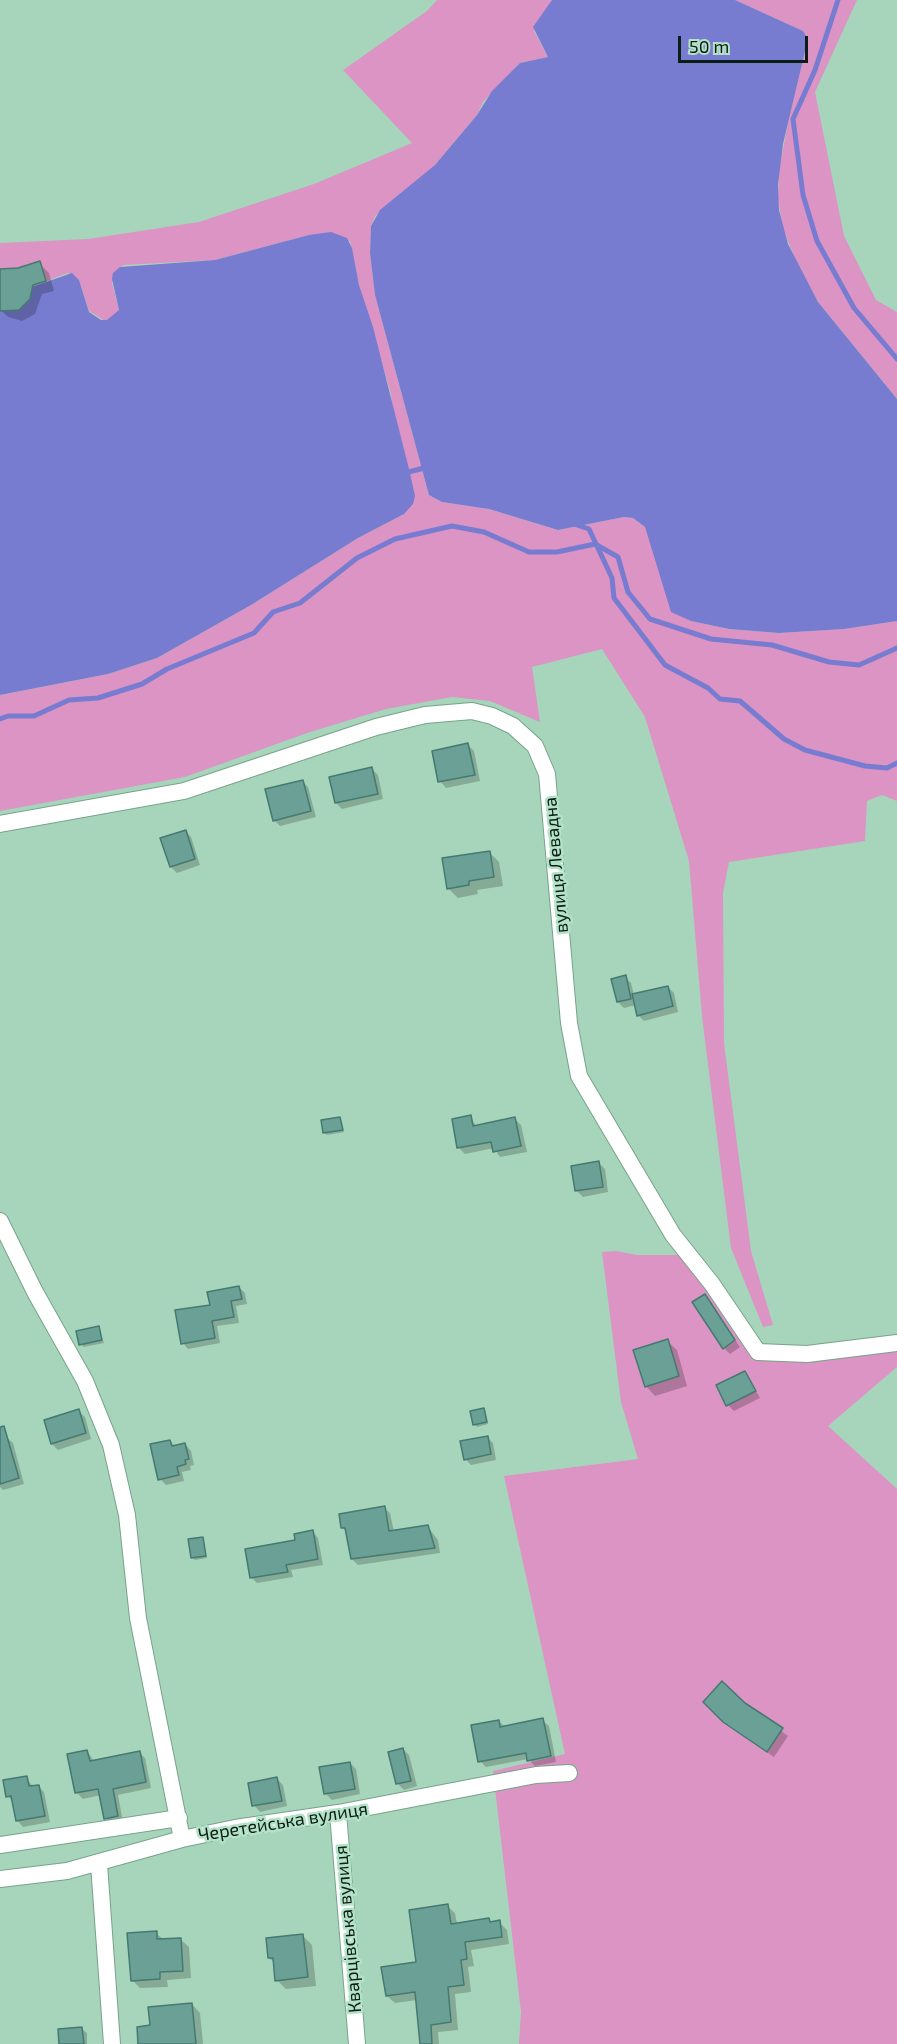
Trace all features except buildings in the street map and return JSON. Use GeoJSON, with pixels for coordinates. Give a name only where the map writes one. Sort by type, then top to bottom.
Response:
{"type":"FeatureCollection","features":[{"type":"Feature","properties":{"kind":"street","name":"вулиця Левадна"},"geometry":{"type":"LineString","coordinates":[[0,824],[184,791],[376,727],[425,715],[458,710],[472,711],[492,716],[513,726],[535,746],[547,774],[569,1023],[579,1076],[673,1236],[716,1289],[754,1350],[758,1352],[807,1354],[897,1343]]}},
{"type":"Feature","properties":{"kind":"street"},"geometry":{"type":"LineString","coordinates":[[0,1221],[35,1292],[85,1381],[111,1445],[127,1515],[138,1618],[182,1839]]}},
{"type":"Feature","properties":{"kind":"street","name":"Черетейська вулиця"},"geometry":{"type":"LineString","coordinates":[[0,1879],[99,1864],[182,1839],[338,1813],[536,1775],[569,1773]]}},
{"type":"Feature","properties":{"kind":"street","name":"Кварцівська вулиця"},"geometry":{"type":"LineString","coordinates":[[338,1813],[357,2044]]}},
{"type":"Feature","properties":{"kind":"street"},"geometry":{"type":"LineString","coordinates":[[0,1845],[179,1818]]}},
{"type":"Feature","properties":{"kind":"street"},"geometry":{"type":"LineString","coordinates":[[99,1864],[112,2044]]}},
{"type":"Feature","properties":{"kind":"shaded area"},"geometry":{"type":"Polygon","coordinates":[[[437,0],[552,0],[534,31],[548,57],[520,63],[483,102],[477,115],[425,177],[384,207],[375,216],[371,226],[370,253],[375,295],[429,495],[442,502],[489,509],[558,530],[624,517],[633,518],[645,527],[662,578],[691,621],[729,629],[779,633],[844,629],[897,621],[897,801],[882,795],[867,801],[865,841],[729,862],[723,893],[724,1043],[751,1251],[773,1325],[763,1327],[731,1248],[702,1016],[689,861],[645,717],[602,649],[532,667],[540,722],[490,701],[452,697],[386,709],[307,733],[185,777],[0,811],[0,695],[108,674],[157,658],[251,605],[358,538],[404,514],[391,394],[359,285],[350,241],[309,235],[215,260],[124,265],[120,267],[112,283],[119,310],[111,319],[105,321],[89,311],[79,280],[68,273],[0,298],[0,243],[88,239],[199,222],[314,184],[412,143],[343,70],[427,11],[437,0]]]}},
{"type":"Feature","properties":{"kind":"shaded area"},"geometry":{"type":"Polygon","coordinates":[[[735,0],[857,0],[815,92],[844,236],[876,300],[897,312],[897,399],[818,302],[799,268],[783,229],[778,198],[779,171],[807,43],[806,36],[803,31],[735,0]]]}},
{"type":"Feature","properties":{"kind":"shaded area"},"geometry":{"type":"Polygon","coordinates":[[[616,1251],[637,1255],[681,1255],[760,1349],[897,1349],[897,1367],[828,1426],[897,1489],[897,2044],[519,2044],[521,2012],[493,1771],[565,1754],[504,1476],[638,1459],[621,1402],[602,1252],[616,1251]]]}},
{"type":"Feature","properties":{"kind":"water"},"geometry":{"type":"Polygon","coordinates":[[[552,0],[735,0],[803,31],[806,36],[807,43],[783,144],[778,185],[779,210],[788,244],[818,302],[897,399],[897,621],[844,629],[779,633],[729,629],[691,621],[671,612],[645,527],[633,518],[624,517],[558,530],[489,509],[442,502],[429,495],[375,295],[370,253],[371,226],[380,210],[435,165],[477,115],[492,91],[520,63],[548,57],[533,27],[552,0]]]}},
{"type":"Feature","properties":{"kind":"water"},"geometry":{"type":"Polygon","coordinates":[[[331,232],[347,238],[352,248],[359,285],[373,327],[409,469],[415,496],[413,504],[404,514],[358,538],[251,605],[157,658],[108,674],[0,695],[0,298],[72,273],[79,280],[89,312],[101,320],[107,320],[119,310],[112,279],[113,273],[120,267],[215,260],[309,235],[331,232]]]}},
{"type":"Feature","properties":{"kind":"waterway"},"geometry":{"type":"LineString","coordinates":[[838,0],[815,70],[793,119],[803,195],[817,241],[854,308],[897,359]]}},
{"type":"Feature","properties":{"kind":"waterway"},"geometry":{"type":"LineString","coordinates":[[405,473],[424,468],[427,470]]}},
{"type":"Feature","properties":{"kind":"waterway"},"geometry":{"type":"LineString","coordinates":[[577,525],[589,529],[612,578],[614,598],[665,665],[708,688],[720,699],[740,701],[784,739],[805,750],[865,766],[887,768],[897,763]]}},
{"type":"Feature","properties":{"kind":"waterway"},"geometry":{"type":"LineString","coordinates":[[0,719],[8,716],[34,716],[69,700],[98,698],[142,684],[167,669],[254,633],[273,612],[300,603],[357,558],[395,539],[452,526],[484,532],[529,552],[557,552],[595,544],[618,557],[628,592],[650,619],[711,639],[772,645],[829,662],[859,665],[897,648]]}}]}
